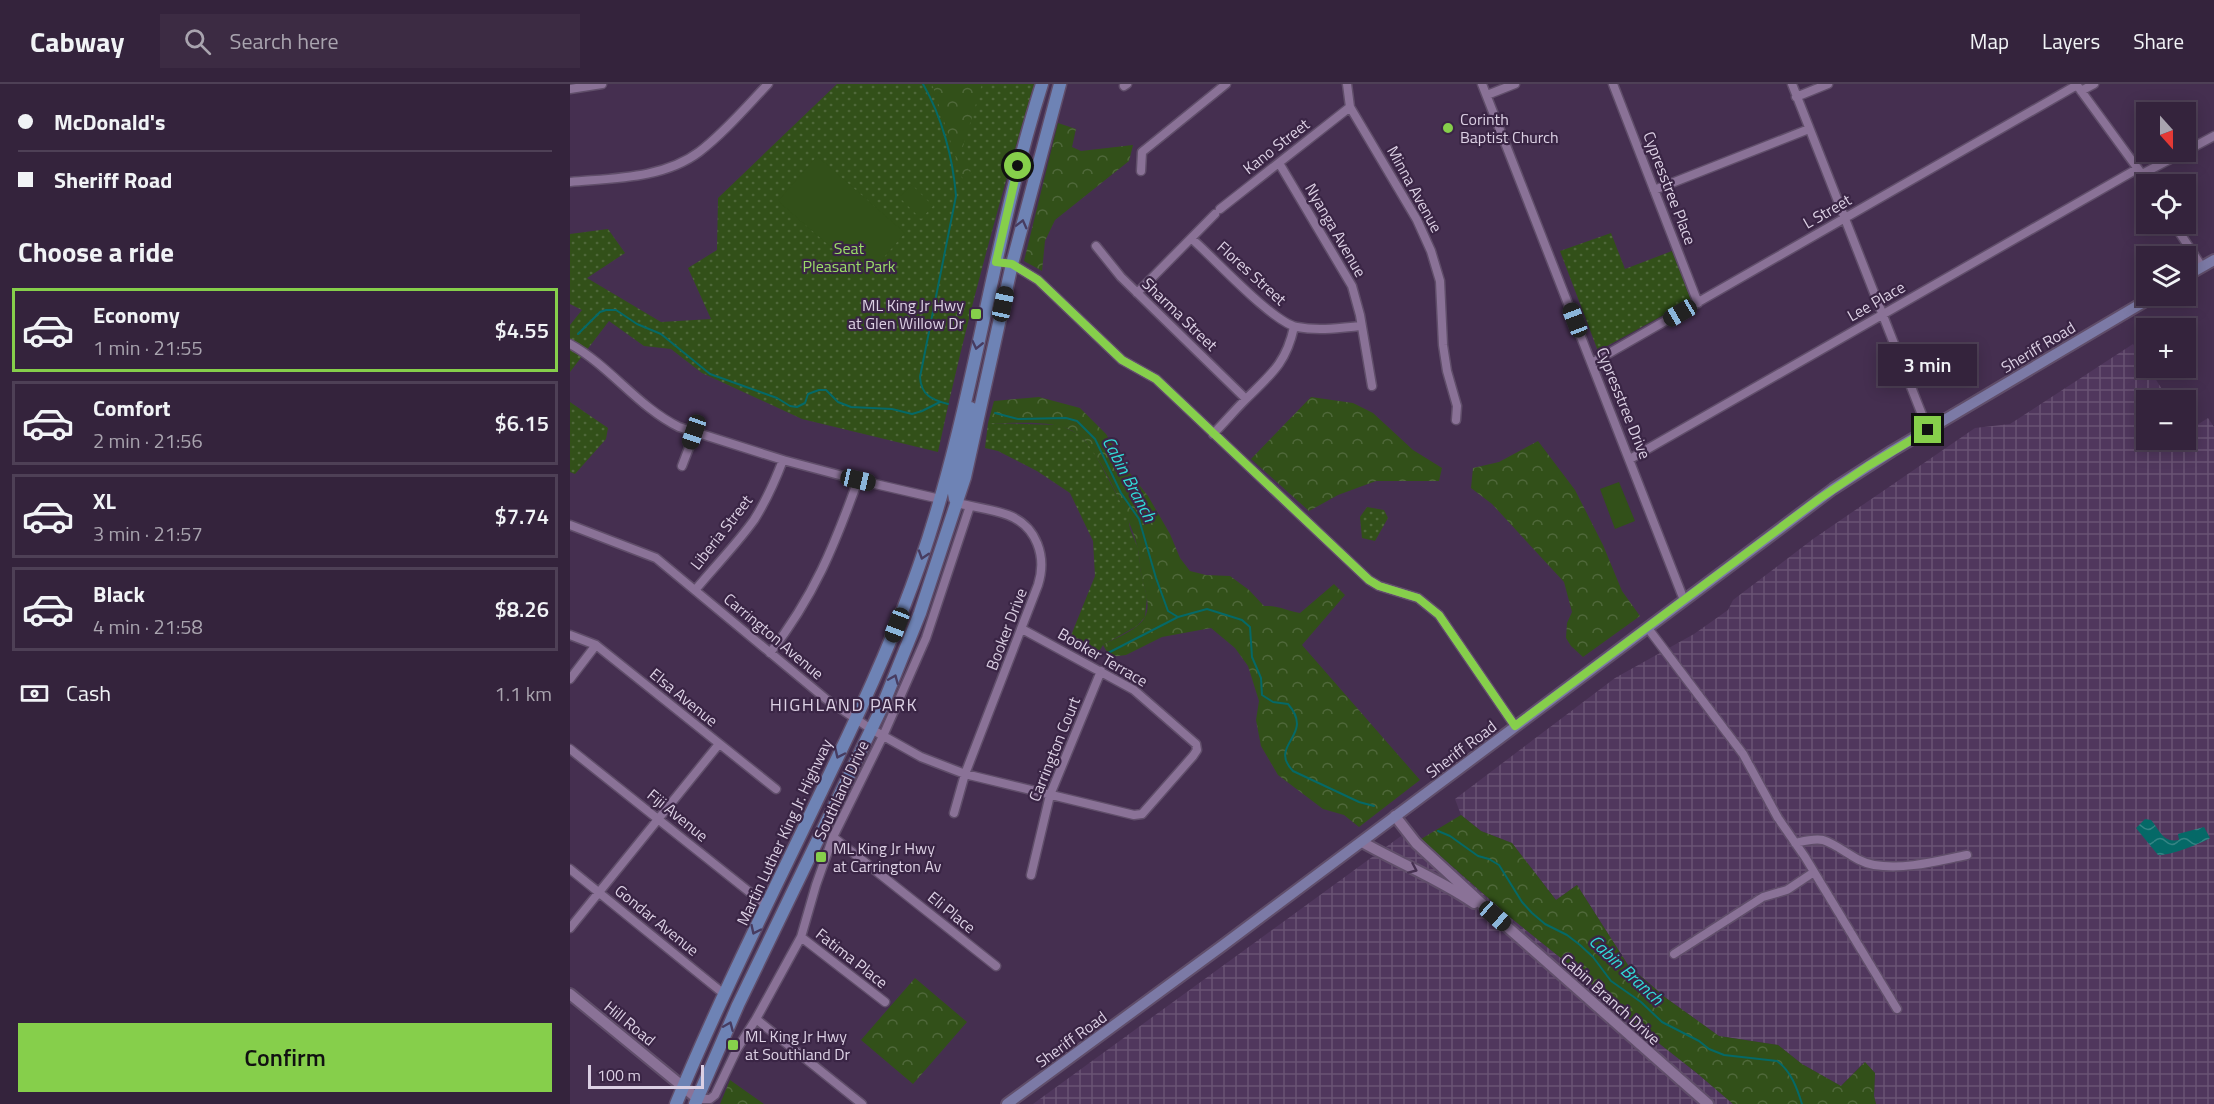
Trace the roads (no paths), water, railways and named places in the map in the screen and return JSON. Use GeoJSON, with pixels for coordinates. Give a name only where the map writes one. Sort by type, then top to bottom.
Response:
{"type":"FeatureCollection","features":[{"type":"Feature","properties":{"kind":"main road","name":"Martin Luther King Jr. Highway"},"geometry":{"type":"LineString","coordinates":[[676,1104],[724,994],[856,719],[905,607],[940,500],[1018,166],[1042,84]]}},
{"type":"Feature","properties":{"kind":"main road","name":"Martin Luther King Jr. Highway"},"geometry":{"type":"LineString","coordinates":[[696,1101],[738,1005],[872,729],[911,639],[957,503],[973,445],[1012,264],[1060,84]]}},
{"type":"Feature","properties":{"kind":"main road"},"geometry":{"type":"LineString","coordinates":[[2196,270],[2214,260]]}},
{"type":"Feature","properties":{"kind":"main road","name":"Sheriff Road"},"geometry":{"type":"LineString","coordinates":[[1007,1104],[1362,842],[1833,489],[2137,306]]}},
{"type":"Feature","properties":{"kind":"main road"},"geometry":{"type":"LineString","coordinates":[[957,503],[953,488],[970,414],[967,389]]}},
{"type":"Feature","properties":{"kind":"main road"},"geometry":{"type":"LineString","coordinates":[[928,590],[929,573],[949,508],[945,501],[940,500]]}},
{"type":"Feature","properties":{"kind":"street"},"geometry":{"type":"LineString","coordinates":[[570,89],[602,84]]}},
{"type":"Feature","properties":{"kind":"street"},"geometry":{"type":"LineString","coordinates":[[570,182],[647,173],[682,162],[707,145],[768,84]]}},
{"type":"Feature","properties":{"kind":"street"},"geometry":{"type":"LineString","coordinates":[[1141,171],[1142,152],[1226,84]]}},
{"type":"Feature","properties":{"kind":"street","name":"Minna Avenue"},"geometry":{"type":"LineString","coordinates":[[1347,84],[1350,107],[1418,220],[1431,251],[1440,281],[1443,345],[1447,371],[1457,406],[1456,420]]}},
{"type":"Feature","properties":{"kind":"street","name":"Cypresstree Drive"},"geometry":{"type":"LineString","coordinates":[[1482,84],[1684,600]]}},
{"type":"Feature","properties":{"kind":"street"},"geometry":{"type":"LineString","coordinates":[[1487,95],[1515,84]]}},
{"type":"Feature","properties":{"kind":"street","name":"Cypresstree Place"},"geometry":{"type":"LineString","coordinates":[[1613,84],[1698,303]]}},
{"type":"Feature","properties":{"kind":"street"},"geometry":{"type":"LineString","coordinates":[[1792,84],[1928,430]]}},
{"type":"Feature","properties":{"kind":"street"},"geometry":{"type":"LineString","coordinates":[[1796,97],[1828,84]]}},
{"type":"Feature","properties":{"kind":"street","name":"L Street"},"geometry":{"type":"LineString","coordinates":[[1592,363],[2078,87],[2094,84]]}},
{"type":"Feature","properties":{"kind":"street"},"geometry":{"type":"LineString","coordinates":[[2078,87],[2141,174]]}},
{"type":"Feature","properties":{"kind":"street","name":"Kano Street"},"geometry":{"type":"LineString","coordinates":[[1137,293],[1218,212],[1350,107]]}},
{"type":"Feature","properties":{"kind":"street"},"geometry":{"type":"LineString","coordinates":[[1654,190],[1809,129]]}},
{"type":"Feature","properties":{"kind":"street","name":"Lee Place"},"geometry":{"type":"LineString","coordinates":[[2196,145],[2214,136]]}},
{"type":"Feature","properties":{"kind":"street","name":"Lee Place"},"geometry":{"type":"LineString","coordinates":[[1630,459],[1882,315],[2139,171],[2160,162]]}},
{"type":"Feature","properties":{"kind":"street","name":"Nyanga Avenue"},"geometry":{"type":"LineString","coordinates":[[1279,163],[1350,282],[1356,300],[1372,386]]}},
{"type":"Feature","properties":{"kind":"street"},"geometry":{"type":"LineString","coordinates":[[2181,234],[2202,267]]}},
{"type":"Feature","properties":{"kind":"street","name":"Flores Street"},"geometry":{"type":"LineString","coordinates":[[1192,239],[1262,305],[1294,327]]}},
{"type":"Feature","properties":{"kind":"street","name":"Sharma Street"},"geometry":{"type":"LineString","coordinates":[[1096,246],[1114,270],[1246,399]]}},
{"type":"Feature","properties":{"kind":"street"},"geometry":{"type":"LineString","coordinates":[[996,262],[1012,264],[1038,280],[1122,360],[1156,379],[1369,580],[1379,586],[1418,598],[1431,607],[1447,625],[1515,726]]}},
{"type":"Feature","properties":{"kind":"street"},"geometry":{"type":"LineString","coordinates":[[1213,434],[1284,359],[1294,327],[1330,329],[1361,326]]}},
{"type":"Feature","properties":{"kind":"street"},"geometry":{"type":"LineString","coordinates":[[570,344],[665,419],[694,432],[783,460],[940,500]]}},
{"type":"Feature","properties":{"kind":"street"},"geometry":{"type":"LineString","coordinates":[[682,466],[694,432]]}},
{"type":"Feature","properties":{"kind":"street","name":"Liberia Street"},"geometry":{"type":"LineString","coordinates":[[696,589],[753,520],[767,498],[783,460]]}},
{"type":"Feature","properties":{"kind":"street"},"geometry":{"type":"LineString","coordinates":[[770,653],[812,591],[833,547],[858,480]]}},
{"type":"Feature","properties":{"kind":"street","name":"Booker Drive"},"geometry":{"type":"LineString","coordinates":[[954,813],[965,774],[1042,575],[1043,562],[1032,534],[1018,520],[998,512],[957,503]]}},
{"type":"Feature","properties":{"kind":"street","name":"Southland Drive"},"geometry":{"type":"LineString","coordinates":[[696,1101],[710,1099],[715,1095],[736,1049],[801,937],[833,837],[884,736],[926,638],[970,506]]}},
{"type":"Feature","properties":{"kind":"street","name":"Carrington Avenue"},"geometry":{"type":"LineString","coordinates":[[570,525],[656,558],[826,699],[872,729],[930,762],[965,774],[1134,815]]}},
{"type":"Feature","properties":{"kind":"street"},"geometry":{"type":"LineString","coordinates":[[1647,627],[1743,754],[1767,799],[1897,1008]]}},
{"type":"Feature","properties":{"kind":"street","name":"Booker Terrace"},"geometry":{"type":"LineString","coordinates":[[1022,629],[1134,690],[1193,740],[1197,747],[1193,756],[1144,812],[1134,815]]}},
{"type":"Feature","properties":{"kind":"street","name":"Elsa Avenue"},"geometry":{"type":"LineString","coordinates":[[570,635],[596,645],[776,789]]}},
{"type":"Feature","properties":{"kind":"street"},"geometry":{"type":"LineString","coordinates":[[570,679],[596,645]]}},
{"type":"Feature","properties":{"kind":"street","name":"Carrington Court"},"geometry":{"type":"LineString","coordinates":[[1031,875],[1050,795],[1101,671]]}},
{"type":"Feature","properties":{"kind":"street"},"geometry":{"type":"LineString","coordinates":[[570,928],[720,744]]}},
{"type":"Feature","properties":{"kind":"street","name":"Fiji Avenue"},"geometry":{"type":"LineString","coordinates":[[570,749],[767,906]]}},
{"type":"Feature","properties":{"kind":"street","name":"Cabin Branch Drive"},"geometry":{"type":"LineString","coordinates":[[1395,816],[1416,843],[1495,916],[1708,1104]]}},
{"type":"Feature","properties":{"kind":"street","name":"Eli Place"},"geometry":{"type":"LineString","coordinates":[[833,837],[996,966]]}},
{"type":"Feature","properties":{"kind":"street"},"geometry":{"type":"LineString","coordinates":[[1795,843],[1813,839],[1823,840],[1848,855],[1873,865],[1915,865],[1967,855]]}},
{"type":"Feature","properties":{"kind":"street","name":"Cabin Branch Drive"},"geometry":{"type":"LineString","coordinates":[[1362,842],[1401,864],[1445,884],[1495,916]]}},
{"type":"Feature","properties":{"kind":"street","name":"Gondar Avenue"},"geometry":{"type":"LineString","coordinates":[[570,869],[724,994]]}},
{"type":"Feature","properties":{"kind":"street"},"geometry":{"type":"LineString","coordinates":[[1674,954],[1763,897],[1786,890],[1814,872]]}},
{"type":"Feature","properties":{"kind":"street","name":"Fatima Place"},"geometry":{"type":"LineString","coordinates":[[801,937],[885,1002]]}},
{"type":"Feature","properties":{"kind":"street","name":"Hill Road"},"geometry":{"type":"LineString","coordinates":[[570,994],[683,1086],[696,1101]]}},
{"type":"Feature","properties":{"kind":"street"},"geometry":{"type":"LineString","coordinates":[[756,1018],[862,1104]]}},
{"type":"Feature","properties":{"kind":"water"},"geometry":{"type":"Polygon","coordinates":[[[2145,819],[2151,820],[2162,835],[2169,840],[2179,840],[2178,834],[2204,827],[2210,838],[2169,854],[2158,855],[2136,828],[2145,819]]]}},
{"type":"Feature","properties":{"kind":"waterway","name":"Cabin Branch"},"geometry":{"type":"LineString","coordinates":[[923,84],[946,138],[956,196],[920,377],[928,396],[948,404]]}},
{"type":"Feature","properties":{"kind":"waterway"},"geometry":{"type":"LineString","coordinates":[[578,334],[600,312],[616,310],[637,324],[661,334],[710,374],[777,398],[790,406],[797,407],[805,403],[808,394],[819,390],[826,390],[838,402],[851,407],[892,409],[912,414],[940,402]]}},
{"type":"Feature","properties":{"kind":"waterway","name":"Cabin Branch"},"geometry":{"type":"LineString","coordinates":[[995,413],[1018,419],[1066,418],[1077,421],[1095,439],[1121,493],[1139,519],[1168,611],[1178,617],[1207,609],[1242,620],[1250,627],[1252,657],[1261,678],[1262,695],[1273,702],[1288,704],[1295,715],[1297,724],[1287,746],[1286,762],[1293,771],[1359,802],[1374,806]]}},
{"type":"Feature","properties":{"kind":"waterway"},"geometry":{"type":"LineString","coordinates":[[1106,654],[1178,617]]}},
{"type":"Feature","properties":{"kind":"waterway","name":"Cabin Branch"},"geometry":{"type":"LineString","coordinates":[[1438,831],[1450,836],[1478,856],[1499,865],[1522,902],[1532,913],[1545,924],[1567,935],[1580,945],[1593,957],[1611,981],[1641,1002],[1662,1022],[1724,1055],[1777,1061],[1790,1075],[1802,1104]]}},
{"type":"Feature","properties":{"kind":"place","name":"Corinth Baptist Church"},"geometry":{"type":"Point","coordinates":[1448,128]}},
{"type":"Feature","properties":{"kind":"place","name":"ML King Jr Hwy at Glen Willow Dr"},"geometry":{"type":"Point","coordinates":[976,314]}},
{"type":"Feature","properties":{"kind":"place","name":"ML King Jr Hwy at Carrington Av"},"geometry":{"type":"Point","coordinates":[821,857]}},
{"type":"Feature","properties":{"kind":"place","name":"ML King Jr Hwy at Southland Dr"},"geometry":{"type":"Point","coordinates":[733,1045]}},
{"type":"Feature","properties":{"kind":"district","name":"HIGHLAND PARK"},"geometry":{"type":"Point","coordinates":[844,705]}},
{"type":"Feature","properties":{"kind":"park label","name":"Seat Pleasant Park"},"geometry":{"type":"Point","coordinates":[849,257]}}]}
